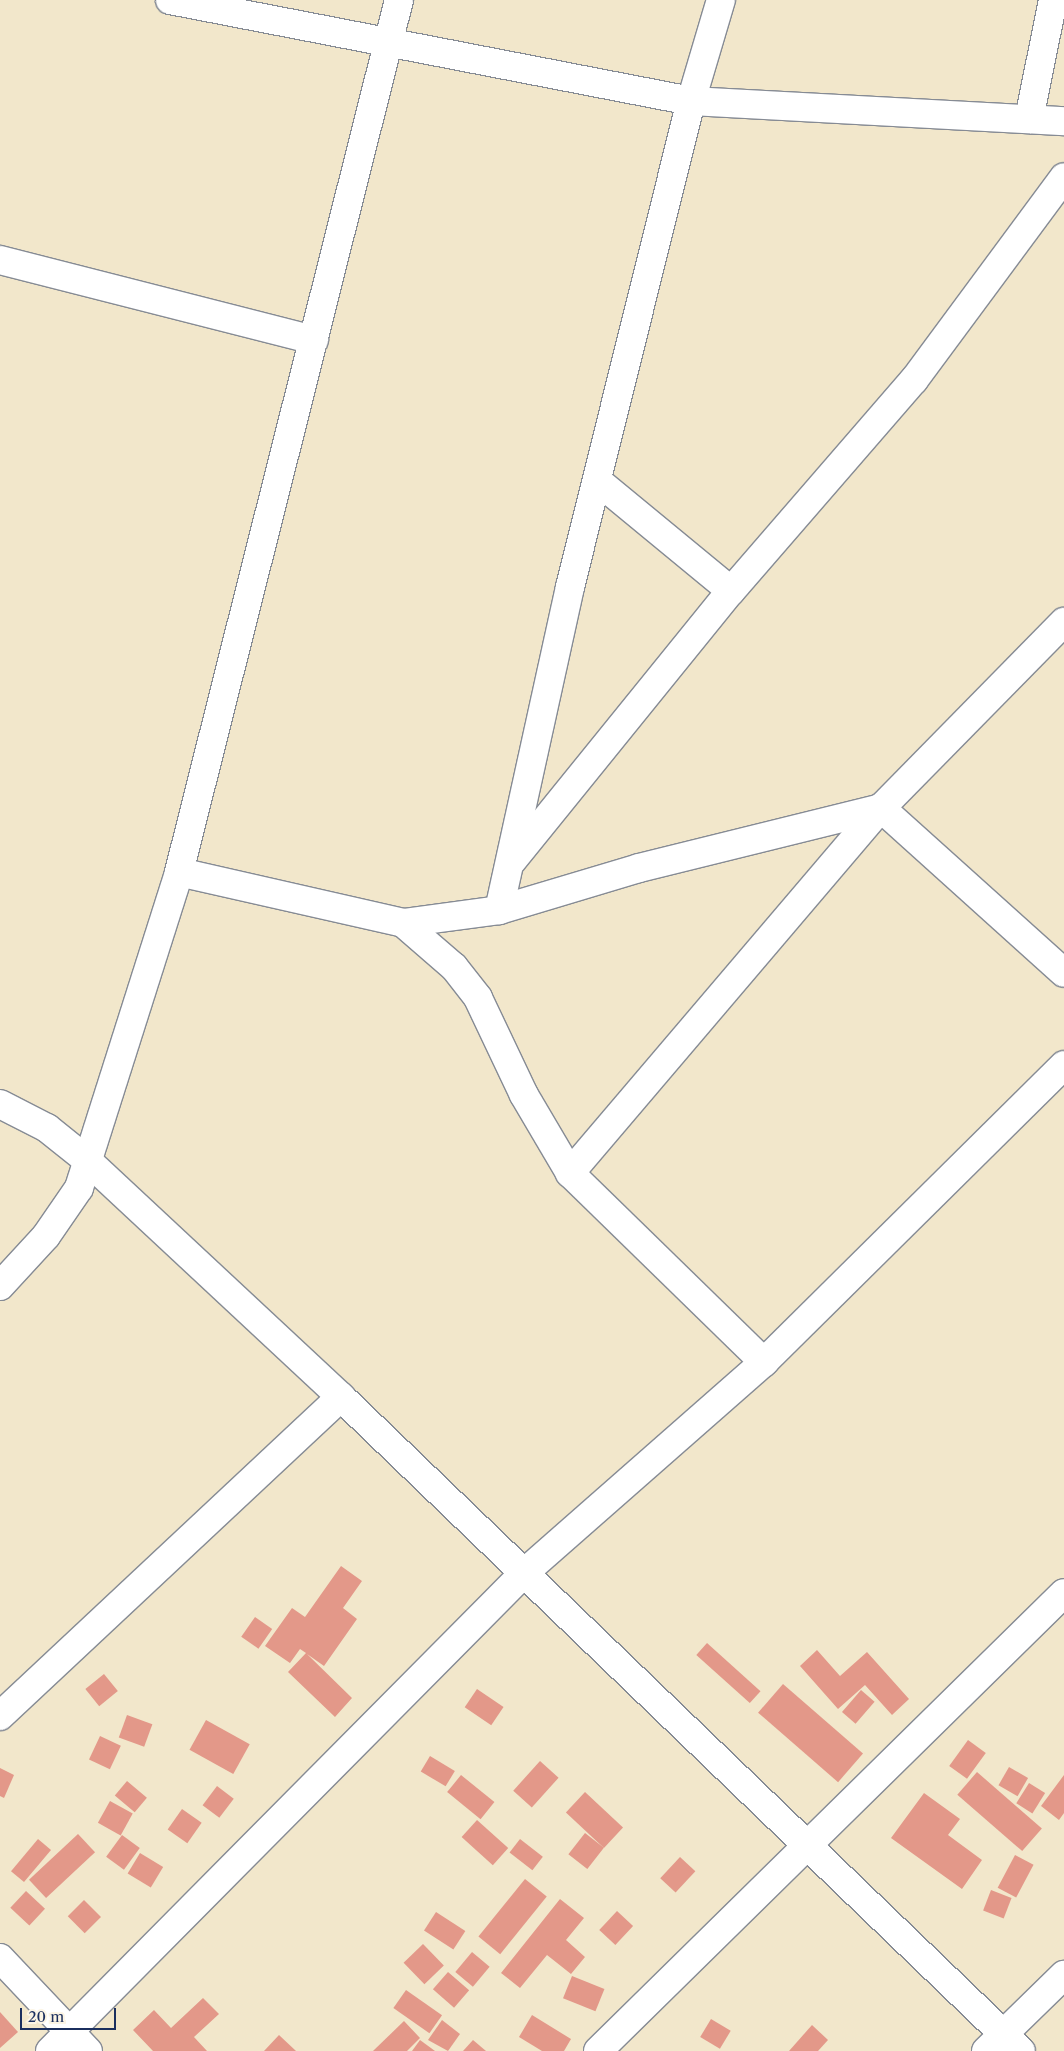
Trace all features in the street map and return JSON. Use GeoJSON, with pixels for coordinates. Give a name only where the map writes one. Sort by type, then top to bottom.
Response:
{"type":"FeatureCollection","features":[{"type":"Feature","properties":{"kind":"street"},"geometry":{"type":"LineString","coordinates":[[170,0],[691,101],[1064,121]]}},
{"type":"Feature","properties":{"kind":"street"},"geometry":{"type":"LineString","coordinates":[[0,1286],[67,1209],[88,1160],[179,872],[399,0]]}},
{"type":"Feature","properties":{"kind":"street"},"geometry":{"type":"LineString","coordinates":[[499,910],[570,588],[599,482],[691,101],[721,0]]}},
{"type":"Feature","properties":{"kind":"street"},"geometry":{"type":"LineString","coordinates":[[1030,119],[1053,0]]}},
{"type":"Feature","properties":{"kind":"street"},"geometry":{"type":"LineString","coordinates":[[508,866],[731,591],[914,380],[1064,177]]}},
{"type":"Feature","properties":{"kind":"street"},"geometry":{"type":"LineString","coordinates":[[0,260],[314,340]]}},
{"type":"Feature","properties":{"kind":"street"},"geometry":{"type":"LineString","coordinates":[[599,482],[731,591]]}},
{"type":"Feature","properties":{"kind":"street"},"geometry":{"type":"LineString","coordinates":[[570,1173],[881,808],[1064,622]]}},
{"type":"Feature","properties":{"kind":"street"},"geometry":{"type":"LineString","coordinates":[[179,872],[403,923],[499,910],[639,868],[881,808]]}},
{"type":"Feature","properties":{"kind":"street"},"geometry":{"type":"LineString","coordinates":[[881,808],[1064,973]]}},
{"type":"Feature","properties":{"kind":"street"},"geometry":{"type":"LineString","coordinates":[[403,923],[454,967],[478,998],[524,1096],[570,1173],[764,1362]]}},
{"type":"Feature","properties":{"kind":"street"},"geometry":{"type":"LineString","coordinates":[[59,2042],[524,1573],[764,1362],[1064,1065]]}},
{"type":"Feature","properties":{"kind":"street"},"geometry":{"type":"LineString","coordinates":[[0,1104],[47,1128],[88,1160],[341,1397],[806,1844],[1003,2045],[1064,1975]]}},
{"type":"Feature","properties":{"kind":"street"},"geometry":{"type":"LineString","coordinates":[[0,1716],[341,1397]]}},
{"type":"Feature","properties":{"kind":"street"},"geometry":{"type":"LineString","coordinates":[[598,2051],[806,1844],[1064,1594]]}},
{"type":"Feature","properties":{"kind":"street"},"geometry":{"type":"LineString","coordinates":[[0,1958],[59,2042],[88,2051]]}},
{"type":"Feature","properties":{"kind":"building"},"geometry":{"type":"Polygon","coordinates":[[[341,1566],[362,1581],[343,1608],[357,1619],[324,1666],[307,1654],[352,1698],[335,1717],[288,1672],[306,1653],[300,1649],[290,1663],[265,1646],[292,1608],[305,1617],[341,1566]]]}},
{"type":"Feature","properties":{"kind":"building"},"geometry":{"type":"Polygon","coordinates":[[[255,1617],[272,1629],[258,1649],[241,1637],[255,1617]]]}},
{"type":"Feature","properties":{"kind":"building"},"geometry":{"type":"Polygon","coordinates":[[[707,1643],[761,1691],[750,1703],[696,1655],[707,1643]]]}},
{"type":"Feature","properties":{"kind":"building"},"geometry":{"type":"Polygon","coordinates":[[[817,1650],[840,1676],[867,1652],[909,1699],[892,1715],[865,1685],[838,1709],[800,1666],[817,1650]]]}},
{"type":"Feature","properties":{"kind":"building"},"geometry":{"type":"Polygon","coordinates":[[[104,1674],[118,1691],[99,1706],[85,1689],[104,1674]]]}},
{"type":"Feature","properties":{"kind":"building"},"geometry":{"type":"Polygon","coordinates":[[[783,1684],[863,1754],[838,1782],[758,1713],[783,1684]]]}},
{"type":"Feature","properties":{"kind":"building"},"geometry":{"type":"Polygon","coordinates":[[[477,1689],[504,1707],[491,1725],[465,1707],[477,1689]]]}},
{"type":"Feature","properties":{"kind":"building"},"geometry":{"type":"Polygon","coordinates":[[[861,1690],[875,1702],[856,1724],[842,1712],[861,1690]]]}},
{"type":"Feature","properties":{"kind":"building"},"geometry":{"type":"Polygon","coordinates":[[[127,1715],[152,1724],[144,1747],[119,1738],[127,1715]]]}},
{"type":"Feature","properties":{"kind":"building"},"geometry":{"type":"Polygon","coordinates":[[[206,1720],[250,1744],[233,1774],[190,1750],[206,1720]]]}},
{"type":"Feature","properties":{"kind":"building"},"geometry":{"type":"Polygon","coordinates":[[[100,1736],[121,1746],[110,1769],[89,1760],[100,1736]]]}},
{"type":"Feature","properties":{"kind":"building"},"geometry":{"type":"Polygon","coordinates":[[[968,1740],[986,1753],[967,1779],[949,1766],[968,1740]]]}},
{"type":"Feature","properties":{"kind":"building"},"geometry":{"type":"Polygon","coordinates":[[[430,1756],[455,1771],[446,1786],[421,1771],[430,1756]]]}},
{"type":"Feature","properties":{"kind":"building"},"geometry":{"type":"Polygon","coordinates":[[[540,1761],[559,1778],[532,1807],[513,1791],[540,1761]]]}},
{"type":"Feature","properties":{"kind":"building"},"geometry":{"type":"Polygon","coordinates":[[[1009,1767],[1028,1778],[1018,1796],[998,1785],[1009,1767]]]}},
{"type":"Feature","properties":{"kind":"building"},"geometry":{"type":"Polygon","coordinates":[[[0,1768],[14,1775],[4,1798],[0,1796],[0,1768]]]}},
{"type":"Feature","properties":{"kind":"building"},"geometry":{"type":"Polygon","coordinates":[[[977,1772],[1042,1828],[1022,1851],[957,1795],[977,1772]]]}},
{"type":"Feature","properties":{"kind":"building"},"geometry":{"type":"Polygon","coordinates":[[[461,1775],[494,1802],[481,1819],[447,1792],[461,1775]]]}},
{"type":"Feature","properties":{"kind":"building"},"geometry":{"type":"Polygon","coordinates":[[[1064,1775],[1064,1813],[1059,1820],[1041,1806],[1064,1775]]]}},
{"type":"Feature","properties":{"kind":"building"},"geometry":{"type":"Polygon","coordinates":[[[127,1781],[147,1798],[135,1812],[115,1796],[127,1781]]]}},
{"type":"Feature","properties":{"kind":"building"},"geometry":{"type":"Polygon","coordinates":[[[1029,1783],[1045,1793],[1032,1813],[1016,1803],[1029,1783]]]}},
{"type":"Feature","properties":{"kind":"building"},"geometry":{"type":"Polygon","coordinates":[[[217,1786],[234,1799],[219,1818],[203,1805],[217,1786]]]}},
{"type":"Feature","properties":{"kind":"building"},"geometry":{"type":"Polygon","coordinates":[[[585,1792],[623,1827],[604,1848],[566,1812],[585,1792]]]}},
{"type":"Feature","properties":{"kind":"building"},"geometry":{"type":"Polygon","coordinates":[[[924,1793],[960,1819],[948,1835],[982,1860],[962,1889],[891,1838],[924,1793]]]}},
{"type":"Feature","properties":{"kind":"building"},"geometry":{"type":"Polygon","coordinates":[[[110,1801],[133,1814],[121,1835],[98,1823],[110,1801]]]}},
{"type":"Feature","properties":{"kind":"building"},"geometry":{"type":"Polygon","coordinates":[[[182,1809],[202,1823],[187,1843],[168,1829],[182,1809]]]}},
{"type":"Feature","properties":{"kind":"building"},"geometry":{"type":"Polygon","coordinates":[[[477,1820],[508,1848],[493,1865],[462,1837],[477,1820]]]}},
{"type":"Feature","properties":{"kind":"building"},"geometry":{"type":"Polygon","coordinates":[[[585,1833],[604,1848],[587,1869],[568,1854],[585,1833]]]}},
{"type":"Feature","properties":{"kind":"building"},"geometry":{"type":"Polygon","coordinates":[[[78,1834],[95,1852],[46,1898],[29,1880],[78,1834]]]}},
{"type":"Feature","properties":{"kind":"building"},"geometry":{"type":"Polygon","coordinates":[[[122,1835],[140,1848],[124,1870],[106,1857],[122,1835]]]}},
{"type":"Feature","properties":{"kind":"building"},"geometry":{"type":"Polygon","coordinates":[[[38,1839],[51,1850],[24,1882],[11,1871],[38,1839]]]}},
{"type":"Feature","properties":{"kind":"building"},"geometry":{"type":"Polygon","coordinates":[[[520,1839],[543,1857],[532,1870],[510,1852],[520,1839]]]}},
{"type":"Feature","properties":{"kind":"building"},"geometry":{"type":"Polygon","coordinates":[[[140,1853],[163,1867],[151,1887],[128,1874],[140,1853]]]}},
{"type":"Feature","properties":{"kind":"building"},"geometry":{"type":"Polygon","coordinates":[[[1015,1855],[1034,1865],[1016,1898],[998,1888],[1015,1855]]]}},
{"type":"Feature","properties":{"kind":"building"},"geometry":{"type":"Polygon","coordinates":[[[680,1857],[695,1871],[676,1893],[660,1878],[680,1857]]]}},
{"type":"Feature","properties":{"kind":"building"},"geometry":{"type":"Polygon","coordinates":[[[525,1879],[547,1897],[500,1954],[478,1937],[525,1879]]]}},
{"type":"Feature","properties":{"kind":"building"},"geometry":{"type":"Polygon","coordinates":[[[991,1890],[1012,1898],[1004,1918],[983,1911],[991,1890]]]}},
{"type":"Feature","properties":{"kind":"building"},"geometry":{"type":"Polygon","coordinates":[[[26,1891],[45,1909],[29,1926],[10,1908],[26,1891]]]}},
{"type":"Feature","properties":{"kind":"building"},"geometry":{"type":"Polygon","coordinates":[[[560,1899],[584,1918],[566,1940],[585,1957],[571,1974],[547,1955],[520,1988],[501,1973],[560,1899]]]}},
{"type":"Feature","properties":{"kind":"building"},"geometry":{"type":"Polygon","coordinates":[[[84,1900],[101,1917],[85,1933],[68,1916],[84,1900]]]}},
{"type":"Feature","properties":{"kind":"building"},"geometry":{"type":"Polygon","coordinates":[[[617,1911],[633,1926],[615,1945],[599,1930],[617,1911]]]}},
{"type":"Feature","properties":{"kind":"building"},"geometry":{"type":"Polygon","coordinates":[[[436,1912],[465,1931],[453,1950],[424,1930],[436,1912]]]}},
{"type":"Feature","properties":{"kind":"building"},"geometry":{"type":"Polygon","coordinates":[[[423,1944],[444,1966],[424,1984],[404,1963],[423,1944]]]}},
{"type":"Feature","properties":{"kind":"building"},"geometry":{"type":"Polygon","coordinates":[[[472,1952],[490,1967],[473,1987],[455,1972],[472,1952]]]}},
{"type":"Feature","properties":{"kind":"building"},"geometry":{"type":"Polygon","coordinates":[[[448,1972],[469,1990],[454,2008],[433,1989],[448,1972]]]}},
{"type":"Feature","properties":{"kind":"building"},"geometry":{"type":"Polygon","coordinates":[[[572,1976],[604,1989],[595,2011],[563,1998],[572,1976]]]}},
{"type":"Feature","properties":{"kind":"building"},"geometry":{"type":"Polygon","coordinates":[[[406,1990],[442,2015],[429,2033],[393,2008],[406,1990]]]}},
{"type":"Feature","properties":{"kind":"building"},"geometry":{"type":"Polygon","coordinates":[[[203,1998],[219,2014],[194,2037],[207,2051],[153,2051],[133,2030],[154,2010],[171,2028],[203,1998]]]}},
{"type":"Feature","properties":{"kind":"building"},"geometry":{"type":"Polygon","coordinates":[[[0,2012],[18,2032],[0,2048],[0,2012]]]}},
{"type":"Feature","properties":{"kind":"building"},"geometry":{"type":"Polygon","coordinates":[[[532,2015],[571,2039],[564,2051],[542,2051],[519,2037],[532,2015]]]}},
{"type":"Feature","properties":{"kind":"building"},"geometry":{"type":"Polygon","coordinates":[[[711,2019],[731,2031],[720,2049],[700,2037],[711,2019]]]}},
{"type":"Feature","properties":{"kind":"building"},"geometry":{"type":"Polygon","coordinates":[[[442,2020],[460,2034],[448,2051],[428,2040],[442,2020]]]}},
{"type":"Feature","properties":{"kind":"building"},"geometry":{"type":"Polygon","coordinates":[[[404,2021],[420,2038],[407,2051],[373,2051],[404,2021]]]}},
{"type":"Feature","properties":{"kind":"building"},"geometry":{"type":"Polygon","coordinates":[[[812,2025],[828,2040],[818,2051],[789,2051],[812,2025]]]}},
{"type":"Feature","properties":{"kind":"building"},"geometry":{"type":"Polygon","coordinates":[[[279,2035],[296,2051],[264,2051],[279,2035]]]}},
{"type":"Feature","properties":{"kind":"building"},"geometry":{"type":"Polygon","coordinates":[[[420,2040],[435,2051],[412,2051],[420,2040]]]}},
{"type":"Feature","properties":{"kind":"building"},"geometry":{"type":"Polygon","coordinates":[[[473,2040],[486,2051],[463,2051],[473,2040]]]}}]}
